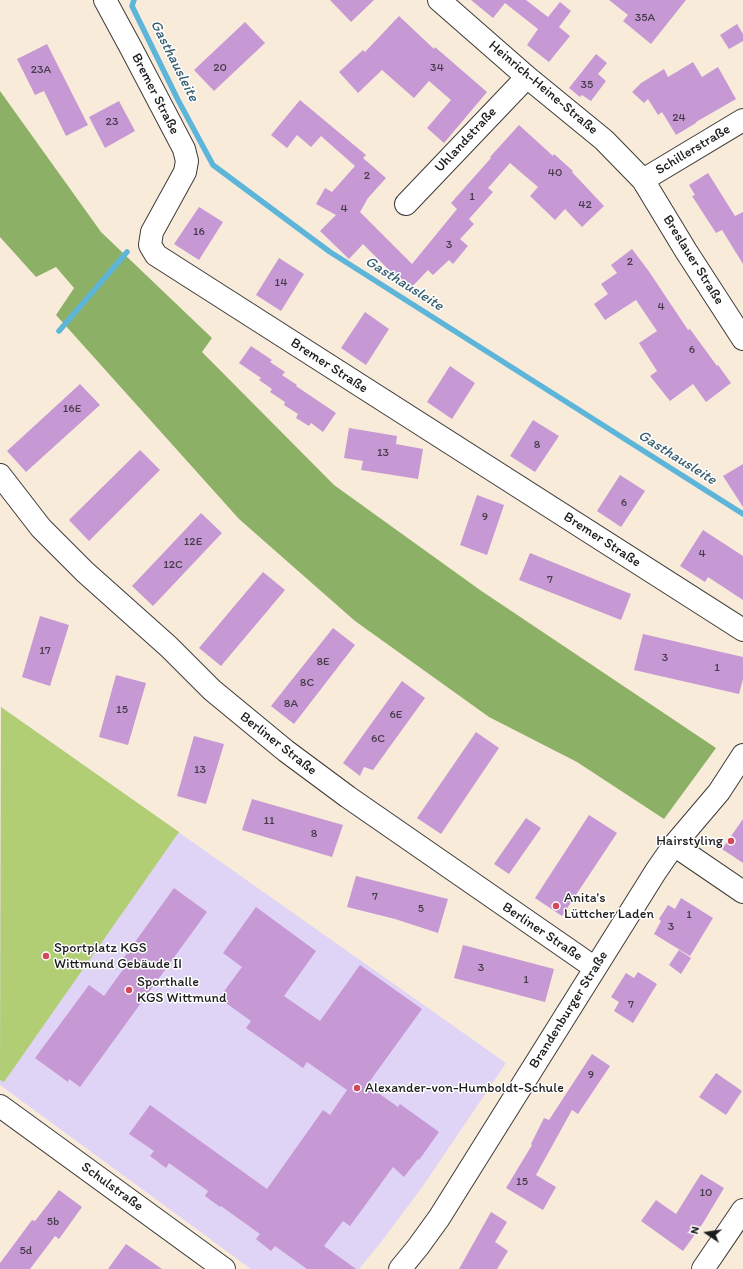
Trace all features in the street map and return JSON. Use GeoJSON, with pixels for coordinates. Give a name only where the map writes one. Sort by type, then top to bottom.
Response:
{"type":"FeatureCollection","features":[{"type":"Feature","properties":{"kind":"street","name":"Bremer Straße"},"geometry":{"type":"LineString","coordinates":[[105,0],[188,161],[185,172],[152,232],[150,245],[156,255],[743,630]]}},
{"type":"Feature","properties":{"kind":"street","name":"Heinrich-Heine-Straße"},"geometry":{"type":"LineString","coordinates":[[439,0],[527,77],[604,140],[643,180]]}},
{"type":"Feature","properties":{"kind":"street","name":"Uhlandstraße"},"geometry":{"type":"LineString","coordinates":[[406,204],[527,77]]}},
{"type":"Feature","properties":{"kind":"street","name":"Schillerstraße"},"geometry":{"type":"LineString","coordinates":[[643,180],[743,120]]}},
{"type":"Feature","properties":{"kind":"street","name":"Breslauer Straße"},"geometry":{"type":"LineString","coordinates":[[643,180],[690,258],[743,339]]}},
{"type":"Feature","properties":{"kind":"street","name":"Berliner Straße"},"geometry":{"type":"LineString","coordinates":[[0,475],[41,528],[85,572],[169,647],[212,690],[286,751],[348,797],[595,968]]}},
{"type":"Feature","properties":{"kind":"street","name":"Brandenburger Straße"},"geometry":{"type":"LineString","coordinates":[[400,1269],[439,1218],[656,871],[674,845],[719,792],[743,755]]}},
{"type":"Feature","properties":{"kind":"street"},"geometry":{"type":"LineString","coordinates":[[674,845],[743,892]]}},
{"type":"Feature","properties":{"kind":"street","name":"Schulstraße"},"geometry":{"type":"LineString","coordinates":[[0,1106],[224,1269]]}},
{"type":"Feature","properties":{"kind":"street"},"geometry":{"type":"LineString","coordinates":[[703,1269],[743,1210]]}},
{"type":"Feature","properties":{"kind":"shaded area"},"geometry":{"type":"Polygon","coordinates":[[[1,707],[506,1063],[423,1186],[359,1269],[251,1269],[0,1085],[1,707]]]}},
{"type":"Feature","properties":{"kind":"green space"},"geometry":{"type":"Polygon","coordinates":[[[0,91],[101,232],[212,338],[202,352],[334,485],[480,590],[716,748],[664,819],[577,762],[489,717],[355,621],[239,519],[56,315],[74,288],[56,267],[36,277],[0,237],[0,91]]]}},
{"type":"Feature","properties":{"kind":"green space","name":"Sportplatz KGS Wittmund Gebäude II"},"geometry":{"type":"Polygon","coordinates":[[[1,707],[179,832],[4,1082],[0,1080],[1,707]]]}},
{"type":"Feature","properties":{"kind":"building"},"geometry":{"type":"Polygon","coordinates":[[[330,0],[374,0],[351,22],[330,0]]]}},
{"type":"Feature","properties":{"kind":"building"},"geometry":{"type":"Polygon","coordinates":[[[471,0],[526,0],[548,17],[560,2],[571,11],[559,27],[570,36],[549,62],[527,45],[538,29],[505,3],[493,18],[471,0]]]}},
{"type":"Feature","properties":{"kind":"building"},"geometry":{"type":"Polygon","coordinates":[[[609,0],[686,0],[651,44],[623,21],[628,15],[609,0]]]}},
{"type":"Feature","properties":{"kind":"building"},"geometry":{"type":"Polygon","coordinates":[[[399,16],[434,49],[435,47],[487,92],[444,143],[427,128],[451,100],[429,81],[414,98],[382,70],[358,93],[339,72],[363,50],[365,52],[399,16]]]}},
{"type":"Feature","properties":{"kind":"building"},"geometry":{"type":"Polygon","coordinates":[[[245,22],[265,43],[214,91],[194,70],[245,22]]]}},
{"type":"Feature","properties":{"kind":"building"},"geometry":{"type":"Polygon","coordinates":[[[737,24],[743,34],[743,41],[729,49],[720,35],[737,24]]]}},
{"type":"Feature","properties":{"kind":"building"},"geometry":{"type":"Polygon","coordinates":[[[47,44],[88,125],[66,136],[44,91],[35,95],[17,59],[47,44]]]}},
{"type":"Feature","properties":{"kind":"building"},"geometry":{"type":"Polygon","coordinates":[[[596,54],[607,63],[598,74],[606,81],[591,101],[582,95],[580,97],[569,88],[596,54]]]}},
{"type":"Feature","properties":{"kind":"building"},"geometry":{"type":"Polygon","coordinates":[[[693,62],[702,77],[718,67],[736,99],[676,135],[662,112],[658,115],[648,99],[644,103],[632,92],[641,83],[664,69],[668,77],[693,62]]]}},
{"type":"Feature","properties":{"kind":"building"},"geometry":{"type":"Polygon","coordinates":[[[300,100],[366,155],[363,158],[386,178],[368,198],[360,212],[412,264],[457,209],[451,203],[519,125],[553,156],[554,154],[573,171],[572,172],[604,206],[582,227],[565,209],[555,220],[530,196],[538,187],[510,163],[488,188],[493,192],[469,219],[474,224],[460,239],[468,246],[453,264],[449,260],[433,275],[428,270],[409,290],[363,244],[349,259],[320,231],[336,215],[316,204],[325,188],[332,192],[355,166],[321,136],[311,147],[297,135],[287,148],[271,135],[300,100]]]}},
{"type":"Feature","properties":{"kind":"building"},"geometry":{"type":"Polygon","coordinates":[[[119,101],[135,131],[105,148],[89,117],[119,101]]]}},
{"type":"Feature","properties":{"kind":"building"},"geometry":{"type":"Polygon","coordinates":[[[708,173],[735,216],[743,212],[743,264],[722,230],[716,233],[692,196],[695,195],[689,185],[708,173]]]}},
{"type":"Feature","properties":{"kind":"building"},"geometry":{"type":"Polygon","coordinates":[[[199,207],[223,222],[199,260],[174,244],[199,207]]]}},
{"type":"Feature","properties":{"kind":"building"},"geometry":{"type":"Polygon","coordinates":[[[632,249],[648,270],[688,330],[690,329],[731,383],[706,402],[693,384],[670,401],[650,376],[657,371],[639,343],[657,331],[636,300],[605,320],[594,304],[608,294],[601,284],[617,273],[611,265],[632,249]]]}},
{"type":"Feature","properties":{"kind":"building"},"geometry":{"type":"Polygon","coordinates":[[[279,258],[304,274],[281,311],[256,295],[279,258]]]}},
{"type":"Feature","properties":{"kind":"building"},"geometry":{"type":"Polygon","coordinates":[[[365,312],[389,329],[366,365],[341,348],[365,312]]]}},
{"type":"Feature","properties":{"kind":"building"},"geometry":{"type":"Polygon","coordinates":[[[251,346],[272,360],[270,362],[285,372],[282,375],[336,413],[323,432],[311,423],[309,426],[296,418],[298,414],[284,405],[285,402],[270,392],[272,389],[259,380],[261,378],[239,363],[251,346]]]}},
{"type":"Feature","properties":{"kind":"building"},"geometry":{"type":"Polygon","coordinates":[[[450,366],[475,383],[452,419],[427,402],[450,366]]]}},
{"type":"Feature","properties":{"kind":"building"},"geometry":{"type":"Polygon","coordinates":[[[80,384],[100,405],[26,472],[7,451],[80,384]]]}},
{"type":"Feature","properties":{"kind":"building"},"geometry":{"type":"Polygon","coordinates":[[[533,420],[559,436],[535,472],[510,456],[533,420]]]}},
{"type":"Feature","properties":{"kind":"building"},"geometry":{"type":"Polygon","coordinates":[[[349,428],[397,436],[396,444],[423,449],[418,479],[361,470],[363,461],[344,458],[349,428]]]}},
{"type":"Feature","properties":{"kind":"building"},"geometry":{"type":"Polygon","coordinates":[[[140,450],[160,470],[89,541],[69,520],[140,450]]]}},
{"type":"Feature","properties":{"kind":"building"},"geometry":{"type":"Polygon","coordinates":[[[743,464],[743,507],[723,476],[743,464]]]}},
{"type":"Feature","properties":{"kind":"building"},"geometry":{"type":"Polygon","coordinates":[[[620,475],[645,491],[621,527],[597,511],[620,475]]]}},
{"type":"Feature","properties":{"kind":"building"},"geometry":{"type":"Polygon","coordinates":[[[477,495],[504,505],[487,555],[460,545],[477,495]]]}},
{"type":"Feature","properties":{"kind":"building"},"geometry":{"type":"Polygon","coordinates":[[[201,513],[222,533],[153,606],[132,586],[201,513]]]}},
{"type":"Feature","properties":{"kind":"building"},"geometry":{"type":"Polygon","coordinates":[[[703,530],[743,556],[743,600],[708,577],[705,582],[680,566],[703,530]]]}},
{"type":"Feature","properties":{"kind":"building"},"geometry":{"type":"Polygon","coordinates":[[[530,553],[631,594],[621,620],[519,580],[530,553]]]}},
{"type":"Feature","properties":{"kind":"building"},"geometry":{"type":"Polygon","coordinates":[[[263,572],[285,590],[221,666],[199,648],[263,572]]]}},
{"type":"Feature","properties":{"kind":"building"},"geometry":{"type":"Polygon","coordinates":[[[40,616],[69,625],[50,686],[22,677],[40,616]]]}},
{"type":"Feature","properties":{"kind":"building"},"geometry":{"type":"Polygon","coordinates":[[[333,628],[355,645],[294,724],[271,706],[333,628]]]}},
{"type":"Feature","properties":{"kind":"building"},"geometry":{"type":"Polygon","coordinates":[[[643,634],[743,657],[743,679],[739,694],[634,670],[643,634]]]}},
{"type":"Feature","properties":{"kind":"building"},"geometry":{"type":"Polygon","coordinates":[[[116,675],[146,683],[128,745],[99,737],[116,675]]]}},
{"type":"Feature","properties":{"kind":"building"},"geometry":{"type":"Polygon","coordinates":[[[402,681],[425,698],[373,770],[364,767],[360,776],[343,763],[402,681]]]}},
{"type":"Feature","properties":{"kind":"building"},"geometry":{"type":"Polygon","coordinates":[[[476,732],[499,748],[441,834],[417,818],[476,732]]]}},
{"type":"Feature","properties":{"kind":"building"},"geometry":{"type":"Polygon","coordinates":[[[194,736],[224,744],[206,804],[177,796],[194,736]]]}},
{"type":"Feature","properties":{"kind":"building"},"geometry":{"type":"Polygon","coordinates":[[[252,799],[343,825],[332,857],[242,830],[252,799]]]}},
{"type":"Feature","properties":{"kind":"building"},"geometry":{"type":"Polygon","coordinates":[[[589,815],[617,833],[562,916],[535,898],[589,815]]]}},
{"type":"Feature","properties":{"kind":"building"},"geometry":{"type":"Polygon","coordinates":[[[526,818],[541,828],[509,874],[494,864],[526,818]]]}},
{"type":"Feature","properties":{"kind":"building"},"geometry":{"type":"Polygon","coordinates":[[[743,819],[743,863],[722,849],[743,819]]]}},
{"type":"Feature","properties":{"kind":"building"},"geometry":{"type":"Polygon","coordinates":[[[356,876],[448,899],[438,933],[395,919],[347,907],[356,876]]]}},
{"type":"Feature","properties":{"kind":"building","name":"Sporthalle KGS Wittmund"},"geometry":{"type":"Polygon","coordinates":[[[174,888],[207,912],[80,1087],[69,1079],[68,1082],[35,1058],[89,985],[104,996],[127,964],[122,960],[174,888]]]}},
{"type":"Feature","properties":{"kind":"building"},"geometry":{"type":"Polygon","coordinates":[[[681,898],[713,918],[690,956],[654,934],[661,921],[659,919],[668,905],[675,909],[681,898]]]}},
{"type":"Feature","properties":{"kind":"building","name":"Alexander-von-Humboldt-Schule"},"geometry":{"type":"Polygon","coordinates":[[[256,907],[316,951],[284,996],[320,1021],[360,965],[422,1009],[367,1085],[398,1107],[400,1104],[439,1132],[419,1160],[418,1159],[404,1177],[393,1167],[350,1226],[343,1221],[324,1246],[356,1269],[307,1269],[275,1246],[271,1251],[256,1239],[260,1234],[205,1196],[208,1191],[169,1163],[166,1168],[150,1156],[154,1151],[129,1134],[150,1105],[267,1189],[323,1110],[330,1115],[347,1090],[307,1062],[303,1068],[246,1028],[251,1021],[219,998],[242,967],[223,953],[256,907]]]}},
{"type":"Feature","properties":{"kind":"building"},"geometry":{"type":"Polygon","coordinates":[[[463,945],[554,969],[545,1002],[454,978],[463,945]]]}},
{"type":"Feature","properties":{"kind":"building"},"geometry":{"type":"Polygon","coordinates":[[[679,950],[691,958],[681,974],[669,965],[679,950]]]}},
{"type":"Feature","properties":{"kind":"building"},"geometry":{"type":"Polygon","coordinates":[[[638,972],[657,984],[633,1023],[614,1011],[619,1002],[611,997],[626,973],[634,978],[638,972]]]}},
{"type":"Feature","properties":{"kind":"building"},"geometry":{"type":"Polygon","coordinates":[[[592,1054],[610,1066],[578,1114],[572,1110],[536,1175],[556,1187],[543,1210],[506,1188],[532,1145],[531,1144],[544,1118],[549,1120],[592,1054]]]}},
{"type":"Feature","properties":{"kind":"building"},"geometry":{"type":"Polygon","coordinates":[[[716,1073],[742,1091],[726,1115],[699,1097],[716,1073]]]}},
{"type":"Feature","properties":{"kind":"building"},"geometry":{"type":"Polygon","coordinates":[[[701,1174],[724,1188],[703,1223],[683,1251],[641,1221],[656,1200],[676,1214],[701,1174]]]}},
{"type":"Feature","properties":{"kind":"building"},"geometry":{"type":"Polygon","coordinates":[[[59,1190],[82,1207],[59,1239],[55,1236],[30,1269],[0,1269],[0,1263],[32,1220],[35,1221],[59,1190]]]}},
{"type":"Feature","properties":{"kind":"building"},"geometry":{"type":"Polygon","coordinates":[[[491,1212],[507,1222],[495,1242],[508,1251],[497,1269],[459,1269],[491,1212]]]}},
{"type":"Feature","properties":{"kind":"building"},"geometry":{"type":"Polygon","coordinates":[[[126,1244],[162,1269],[108,1269],[126,1244]]]}},
{"type":"Feature","properties":{"kind":"waterway","name":"Gasthausleite"},"geometry":{"type":"LineString","coordinates":[[134,0],[132,6],[178,100],[213,165],[330,252],[743,514]]}},
{"type":"Feature","properties":{"kind":"waterway"},"geometry":{"type":"LineString","coordinates":[[59,331],[127,252]]}},
{"type":"Feature","properties":{"kind":"place","name":"Hairstyling"},"geometry":{"type":"Point","coordinates":[731,841]}},
{"type":"Feature","properties":{"kind":"place","name":"Anita's Lüttcher Laden"},"geometry":{"type":"Point","coordinates":[556,906]}},
{"type":"Feature","properties":{"kind":"place","name":"Sportplatz KGS Wittmund Gebäude II"},"geometry":{"type":"Point","coordinates":[46,956]}},
{"type":"Feature","properties":{"kind":"place","name":"Sporthalle KGS Wittmund"},"geometry":{"type":"Point","coordinates":[129,990]}},
{"type":"Feature","properties":{"kind":"place","name":"Alexander-von-Humboldt-Schule"},"geometry":{"type":"Point","coordinates":[357,1088]}}]}
